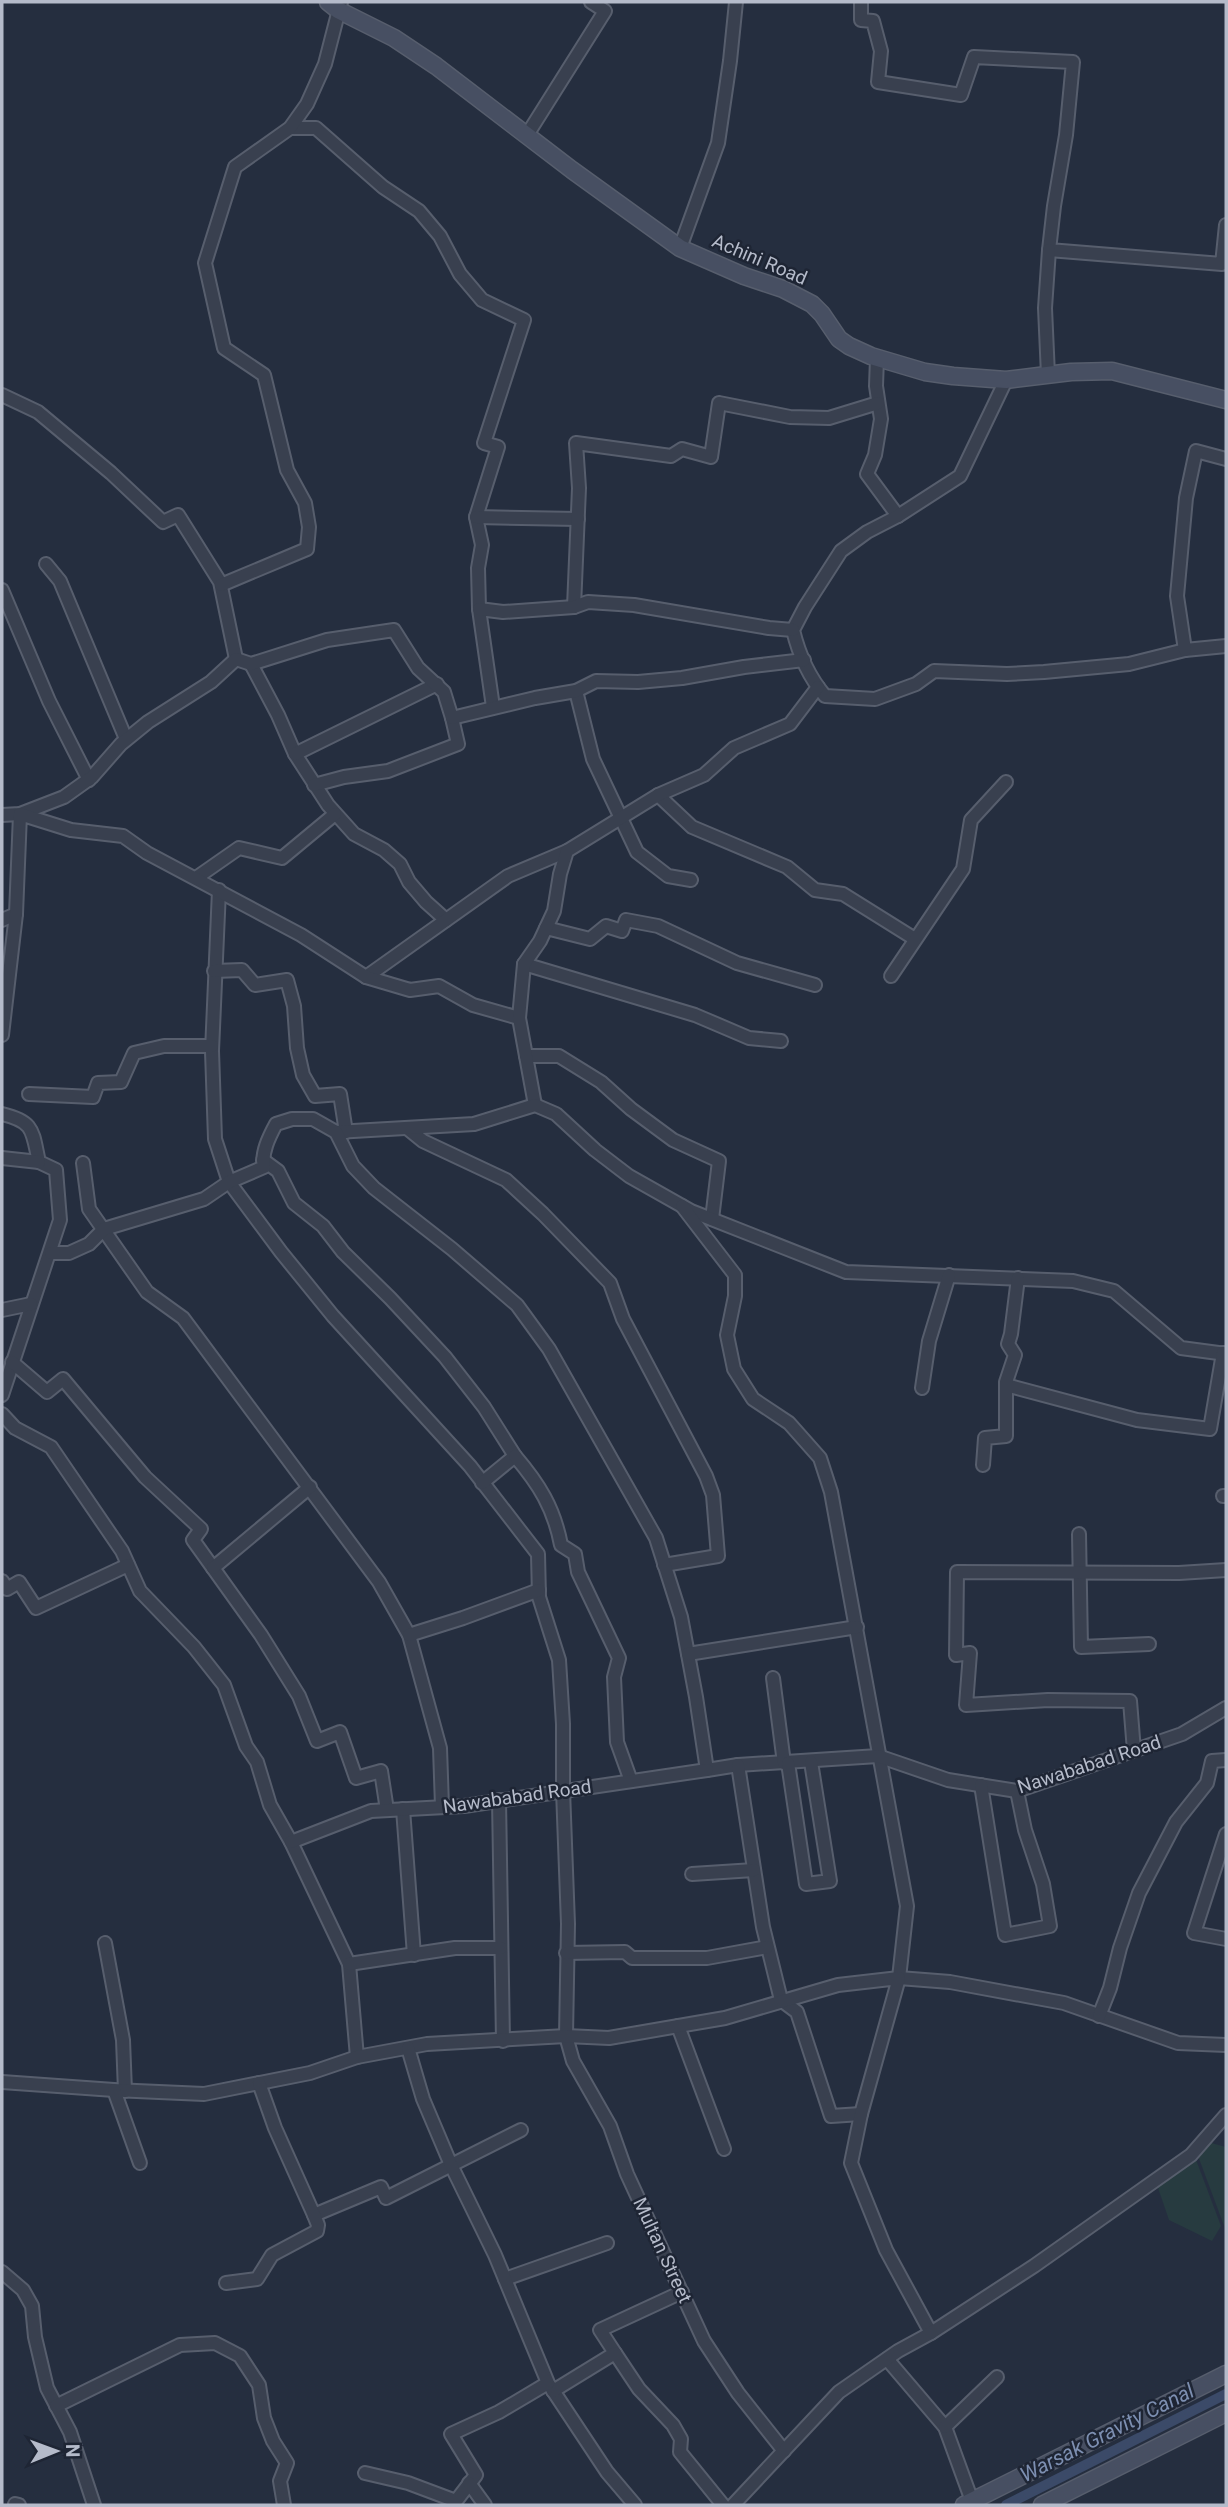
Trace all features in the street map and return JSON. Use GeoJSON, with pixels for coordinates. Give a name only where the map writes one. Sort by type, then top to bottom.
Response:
{"type":"FeatureCollection","features":[{"type":"Feature","properties":{"kind":"main road","name":"Achini Road"},"geometry":{"type":"LineString","coordinates":[[336,5],[425,59],[680,248],[744,276],[783,289],[812,304],[839,340],[849,346],[877,358],[925,372],[1006,380],[1112,371],[1226,400]]}},
{"type":"Feature","properties":{"kind":"main road"},"geometry":{"type":"LineString","coordinates":[[968,2503],[1226,2374]]}},
{"type":"Feature","properties":{"kind":"main road"},"geometry":{"type":"LineString","coordinates":[[1046,2504],[1226,2413]]}},
{"type":"Feature","properties":{"kind":"street"},"geometry":{"type":"LineString","coordinates":[[527,135],[605,11],[591,2]]}},
{"type":"Feature","properties":{"kind":"street"},"geometry":{"type":"LineString","coordinates":[[680,248],[718,143],[736,2]]}},
{"type":"Feature","properties":{"kind":"street"},"geometry":{"type":"LineString","coordinates":[[862,2],[861,20],[873,21],[881,51],[878,82],[961,95],[974,57],[1073,62],[1066,135],[1049,250],[1045,308],[1048,375]]}},
{"type":"Feature","properties":{"kind":"street"},"geometry":{"type":"LineString","coordinates":[[221,584],[307,549],[309,527],[305,503],[287,470],[264,374],[224,348],[205,263],[234,167],[290,128],[307,104],[325,64],[336,5]]}},
{"type":"Feature","properties":{"kind":"street"},"geometry":{"type":"LineString","coordinates":[[290,128],[316,128],[383,187],[419,211],[440,236],[460,274],[482,300],[524,320],[484,443],[498,447],[476,517],[482,545],[478,568],[479,610],[493,707]]}},
{"type":"Feature","properties":{"kind":"street"},"geometry":{"type":"LineString","coordinates":[[1049,250],[1224,265],[1226,225]]}},
{"type":"Feature","properties":{"kind":"street"},"geometry":{"type":"LineString","coordinates":[[877,358],[876,386],[881,419],[875,454],[867,474],[898,516]]}},
{"type":"Feature","properties":{"kind":"street"},"geometry":{"type":"LineString","coordinates":[[1006,380],[960,476],[898,516],[867,532],[841,551],[805,607],[793,630],[799,654],[825,696],[875,699],[916,684],[934,671],[1007,674],[1044,672],[1129,664],[1185,650],[1226,646]]}},
{"type":"Feature","properties":{"kind":"street"},"geometry":{"type":"LineString","coordinates":[[2,395],[38,412],[111,473],[163,522],[178,515],[221,584],[236,659]]}},
{"type":"Feature","properties":{"kind":"street"},"geometry":{"type":"LineString","coordinates":[[574,607],[579,488],[576,443],[671,456],[682,449],[711,457],[719,403],[790,417],[830,418],[878,403]]}},
{"type":"Feature","properties":{"kind":"street"},"geometry":{"type":"LineString","coordinates":[[1185,650],[1177,596],[1186,498],[1196,451],[1226,459]]}},
{"type":"Feature","properties":{"kind":"street"},"geometry":{"type":"LineString","coordinates":[[476,517],[578,519]]}},
{"type":"Feature","properties":{"kind":"street"},"geometry":{"type":"LineString","coordinates":[[46,564],[60,581],[127,740]]}},
{"type":"Feature","properties":{"kind":"street"},"geometry":{"type":"LineString","coordinates":[[2,590],[49,701],[89,780]]}},
{"type":"Feature","properties":{"kind":"street"},"geometry":{"type":"LineString","coordinates":[[479,610],[503,612],[574,607],[588,603],[634,605],[793,630]]}},
{"type":"Feature","properties":{"kind":"street"},"geometry":{"type":"LineString","coordinates":[[236,659],[251,664],[327,640],[394,630],[418,667],[444,692],[458,744],[388,771],[344,777],[314,785]]}},
{"type":"Feature","properties":{"kind":"street"},"geometry":{"type":"LineString","coordinates":[[2,815],[20,814],[64,797],[89,780],[148,722],[211,682],[236,659]]}},
{"type":"Feature","properties":{"kind":"street"},"geometry":{"type":"LineString","coordinates":[[453,718],[493,707],[576,691],[596,681],[638,682],[682,678],[804,660]]}},
{"type":"Feature","properties":{"kind":"street"},"geometry":{"type":"LineString","coordinates":[[251,664],[295,754],[335,814],[354,834],[384,850],[400,864],[409,882],[426,902],[446,919]]}},
{"type":"Feature","properties":{"kind":"street"},"geometry":{"type":"LineString","coordinates":[[295,754],[437,684]]}},
{"type":"Feature","properties":{"kind":"street"},"geometry":{"type":"LineString","coordinates":[[366,977],[508,876],[567,851],[658,795],[704,775],[734,748],[790,723],[818,687]]}},
{"type":"Feature","properties":{"kind":"street"},"geometry":{"type":"LineString","coordinates":[[576,691],[593,759],[636,852],[668,876],[691,880]]}},
{"type":"Feature","properties":{"kind":"street"},"geometry":{"type":"LineString","coordinates":[[891,976],[963,869],[971,820],[1006,782]]}},
{"type":"Feature","properties":{"kind":"street"},"geometry":{"type":"LineString","coordinates":[[658,795],[692,827],[787,867],[815,890],[843,894],[915,939]]}},
{"type":"Feature","properties":{"kind":"street"},"geometry":{"type":"LineString","coordinates":[[20,814],[71,830],[123,836],[147,853],[301,935],[366,977],[410,990],[439,986],[472,1006],[519,1018]]}},
{"type":"Feature","properties":{"kind":"street"},"geometry":{"type":"LineString","coordinates":[[2,1035],[16,914],[20,814]]}},
{"type":"Feature","properties":{"kind":"street"},"geometry":{"type":"LineString","coordinates":[[196,878],[239,848],[282,858],[335,814]]}},
{"type":"Feature","properties":{"kind":"street"},"geometry":{"type":"LineString","coordinates":[[536,1105],[519,1018],[524,964],[554,911],[567,851]]}},
{"type":"Feature","properties":{"kind":"street","name":"Multan Street"},"geometry":{"type":"LineString","coordinates":[[219,890],[212,1046],[215,1139],[229,1182],[333,1316],[482,1482],[538,1554],[539,1590],[559,1660],[563,1724],[562,1790],[568,1924],[566,2036],[573,2061],[610,2126],[627,2174],[704,2341],[738,2393],[784,2451]]}},
{"type":"Feature","properties":{"kind":"street"},"geometry":{"type":"LineString","coordinates":[[2,920],[16,914]]}},
{"type":"Feature","properties":{"kind":"street"},"geometry":{"type":"LineString","coordinates":[[546,928],[590,939],[606,926],[622,931],[626,920],[658,926],[737,963],[815,985]]}},
{"type":"Feature","properties":{"kind":"street"},"geometry":{"type":"LineString","coordinates":[[524,964],[695,1015],[750,1038],[781,1041]]}},
{"type":"Feature","properties":{"kind":"street"},"geometry":{"type":"LineString","coordinates":[[214,971],[242,970],[255,985],[287,980],[294,1006],[297,1048],[303,1075],[315,1096],[340,1094],[341,1132],[353,1166],[374,1188],[453,1249],[517,1305],[548,1349],[656,1538],[681,1618],[707,1770]]}},
{"type":"Feature","properties":{"kind":"street"},"geometry":{"type":"LineString","coordinates":[[29,1094],[93,1097],[98,1083],[121,1082],[134,1053],[163,1046],[212,1046]]}},
{"type":"Feature","properties":{"kind":"street"},"geometry":{"type":"LineString","coordinates":[[526,1056],[559,1056],[601,1082],[631,1109],[673,1140],[719,1161],[712,1219]]}},
{"type":"Feature","properties":{"kind":"street"},"geometry":{"type":"LineString","coordinates":[[51,1252],[69,1253],[89,1244],[104,1229],[204,1199],[229,1182],[264,1167],[263,1160],[276,1124],[292,1119],[313,1119],[341,1132],[474,1124],[536,1105],[556,1114],[595,1150],[629,1176],[682,1206],[846,1272],[1073,1281],[1114,1291],[1181,1348],[1225,1353],[1210,1429],[1137,1420],[1006,1385]]}},
{"type":"Feature","properties":{"kind":"street"},"geometry":{"type":"LineString","coordinates":[[2,1114],[22,1119],[32,1132],[38,1161]]}},
{"type":"Feature","properties":{"kind":"street"},"geometry":{"type":"LineString","coordinates":[[407,1128],[423,1141],[506,1181],[543,1214],[610,1283],[623,1319],[671,1406],[713,1495],[718,1556],[664,1565]]}},
{"type":"Feature","properties":{"kind":"street"},"geometry":{"type":"LineString","coordinates":[[2,1158],[38,1161],[56,1170],[60,1220],[2,1395]]}},
{"type":"Feature","properties":{"kind":"street"},"geometry":{"type":"LineString","coordinates":[[263,1160],[278,1171],[294,1203],[323,1226],[343,1252],[445,1357],[484,1407],[514,1456],[531,1475],[556,1519],[561,1545],[575,1554],[578,1572],[619,1658],[614,1677],[617,1742],[631,1781]]}},
{"type":"Feature","properties":{"kind":"street"},"geometry":{"type":"LineString","coordinates":[[83,1163],[89,1209],[147,1292],[183,1318],[379,1582],[409,1636],[440,1748],[442,1806]]}},
{"type":"Feature","properties":{"kind":"street"},"geometry":{"type":"LineString","coordinates":[[682,1206],[735,1275],[735,1296],[727,1335],[734,1369],[753,1399],[789,1423],[820,1458],[831,1492],[907,1906],[899,1978],[851,2163],[886,2250],[931,2333]]}},
{"type":"Feature","properties":{"kind":"street"},"geometry":{"type":"LineString","coordinates":[[922,1388],[929,1341],[949,1275]]}},
{"type":"Feature","properties":{"kind":"street"},"geometry":{"type":"LineString","coordinates":[[983,1465],[985,1438],[1006,1437],[1006,1385],[1015,1355],[1007,1344],[1011,1334],[1018,1278]]}},
{"type":"Feature","properties":{"kind":"street"},"geometry":{"type":"LineString","coordinates":[[2,1310],[30,1304]]}},
{"type":"Feature","properties":{"kind":"street"},"geometry":{"type":"LineString","coordinates":[[12,1362],[47,1392],[63,1379],[145,1477],[201,1529],[192,1540],[261,1635],[299,1696],[317,1741],[340,1732],[356,1778],[381,1771],[387,1810]]}},
{"type":"Feature","properties":{"kind":"street"},"geometry":{"type":"LineString","coordinates":[[2,1414],[15,1428],[51,1447],[122,1551],[141,1591],[194,1647],[225,1685],[246,1746],[257,1762],[270,1805],[349,1964],[357,2057]]}},
{"type":"Feature","properties":{"kind":"street"},"geometry":{"type":"LineString","coordinates":[[482,1482],[514,1456]]}},
{"type":"Feature","properties":{"kind":"street"},"geometry":{"type":"LineString","coordinates":[[213,1568],[310,1487]]}},
{"type":"Feature","properties":{"kind":"street"},"geometry":{"type":"LineString","coordinates":[[1079,1534],[1080,1647],[1149,1644]]}},
{"type":"Feature","properties":{"kind":"street"},"geometry":{"type":"LineString","coordinates":[[2,1581],[7,1588],[19,1582],[36,1608],[128,1565]]}},
{"type":"Feature","properties":{"kind":"street"},"geometry":{"type":"LineString","coordinates":[[1134,1751],[1130,1701],[1048,1700],[966,1705],[970,1653],[956,1655],[957,1572],[1180,1573],[1226,1570]]}},
{"type":"Feature","properties":{"kind":"street"},"geometry":{"type":"LineString","coordinates":[[409,1636],[539,1590]]}},
{"type":"Feature","properties":{"kind":"street"},"geometry":{"type":"LineString","coordinates":[[688,1654],[857,1627]]}},
{"type":"Feature","properties":{"kind":"street"},"geometry":{"type":"LineString","coordinates":[[773,1678],[806,1884],[830,1881],[811,1762]]}},
{"type":"Feature","properties":{"kind":"street","name":"Nawababad Road"},"geometry":{"type":"LineString","coordinates":[[290,1842],[371,1811],[464,1806],[738,1765],[878,1756],[948,1780],[1017,1791],[1182,1734],[1226,1707]]}},
{"type":"Feature","properties":{"kind":"street"},"geometry":{"type":"LineString","coordinates":[[1099,2015],[1139,1893],[1177,1822],[1207,1783],[1212,1761],[1226,1760]]}},
{"type":"Feature","properties":{"kind":"street"},"geometry":{"type":"LineString","coordinates":[[738,1765],[767,1947],[781,2000],[797,2012],[831,2116],[862,2114]]}},
{"type":"Feature","properties":{"kind":"street"},"geometry":{"type":"LineString","coordinates":[[981,1786],[1005,1935],[1050,1926],[1043,1884],[1025,1830],[1017,1791]]}},
{"type":"Feature","properties":{"kind":"street"},"geometry":{"type":"LineString","coordinates":[[499,1800],[503,2041]]}},
{"type":"Feature","properties":{"kind":"street"},"geometry":{"type":"LineString","coordinates":[[403,1809],[414,1955]]}},
{"type":"Feature","properties":{"kind":"street"},"geometry":{"type":"LineString","coordinates":[[1226,1834],[1194,1933],[1226,1939]]}},
{"type":"Feature","properties":{"kind":"street"},"geometry":{"type":"LineString","coordinates":[[692,1874],[754,1870]]}},
{"type":"Feature","properties":{"kind":"street"},"geometry":{"type":"LineString","coordinates":[[105,1943],[123,2040],[120,2091],[140,2163]]}},
{"type":"Feature","properties":{"kind":"street"},"geometry":{"type":"LineString","coordinates":[[566,1953],[625,1952],[632,1958],[707,1958],[767,1947]]}},
{"type":"Feature","properties":{"kind":"street"},"geometry":{"type":"LineString","coordinates":[[349,1964],[455,1948],[501,1948]]}},
{"type":"Feature","properties":{"kind":"street"},"geometry":{"type":"LineString","coordinates":[[2,2082],[204,2094],[310,2073],[357,2057],[427,2044],[566,2036],[609,2038],[726,2018],[838,1985],[899,1978],[950,1982],[1064,2003],[1178,2043],[1226,2045]]}},
{"type":"Feature","properties":{"kind":"street"},"geometry":{"type":"LineString","coordinates":[[678,2026],[724,2148]]}},
{"type":"Feature","properties":{"kind":"street"},"geometry":{"type":"LineString","coordinates":[[408,2048],[424,2099],[451,2165],[505,2279],[550,2387],[607,2472],[635,2505]]}},
{"type":"Feature","properties":{"kind":"street"},"geometry":{"type":"LineString","coordinates":[[226,2283],[257,2279],[272,2255],[317,2231],[314,2215],[275,2127],[259,2083]]}},
{"type":"Feature","properties":{"kind":"street"},"geometry":{"type":"LineString","coordinates":[[733,2505],[839,2392],[1034,2266],[1191,2155],[1226,2115]]}},
{"type":"Feature","properties":{"kind":"street"},"geometry":{"type":"LineString","coordinates":[[314,2215],[381,2187],[386,2198],[521,2130]]}},
{"type":"Feature","properties":{"kind":"street"},"geometry":{"type":"LineString","coordinates":[[505,2279],[607,2243]]}},
{"type":"Feature","properties":{"kind":"street"},"geometry":{"type":"LineString","coordinates":[[2,2272],[23,2290],[32,2306],[35,2337],[47,2388],[70,2432],[94,2505]]}},
{"type":"Feature","properties":{"kind":"street"},"geometry":{"type":"LineString","coordinates":[[682,2292],[600,2330],[639,2389],[673,2424],[681,2439],[680,2452],[723,2505]]}},
{"type":"Feature","properties":{"kind":"street"},"geometry":{"type":"LineString","coordinates":[[56,2406],[180,2345],[215,2343],[240,2356],[259,2385],[264,2418],[273,2441],[287,2463],[280,2482],[284,2505]]}},
{"type":"Feature","properties":{"kind":"street"},"geometry":{"type":"LineString","coordinates":[[365,2473],[408,2483],[447,2502],[456,2501],[476,2474],[451,2434],[615,2353]]}},
{"type":"Feature","properties":{"kind":"street"},"geometry":{"type":"LineString","coordinates":[[887,2359],[945,2427],[968,2503]]}},
{"type":"Feature","properties":{"kind":"street"},"geometry":{"type":"LineString","coordinates":[[945,2427],[998,2377]]}},
{"type":"Feature","properties":{"kind":"street"},"geometry":{"type":"LineString","coordinates":[[469,2483],[485,2505]]}},
{"type":"Feature","properties":{"kind":"green space"},"geometry":{"type":"Polygon","coordinates":[[[1208,2142],[1226,2147],[1226,2231],[1198,2156],[1208,2142]]]}},
{"type":"Feature","properties":{"kind":"green space"},"geometry":{"type":"Polygon","coordinates":[[[1195,2157],[1221,2226],[1212,2241],[1169,2220],[1157,2185],[1195,2157]]]}},
{"type":"Feature","properties":{"kind":"waterway","name":"Warsak Gravity Canal"},"geometry":{"type":"LineString","coordinates":[[1006,2505],[1226,2394]]}}]}
